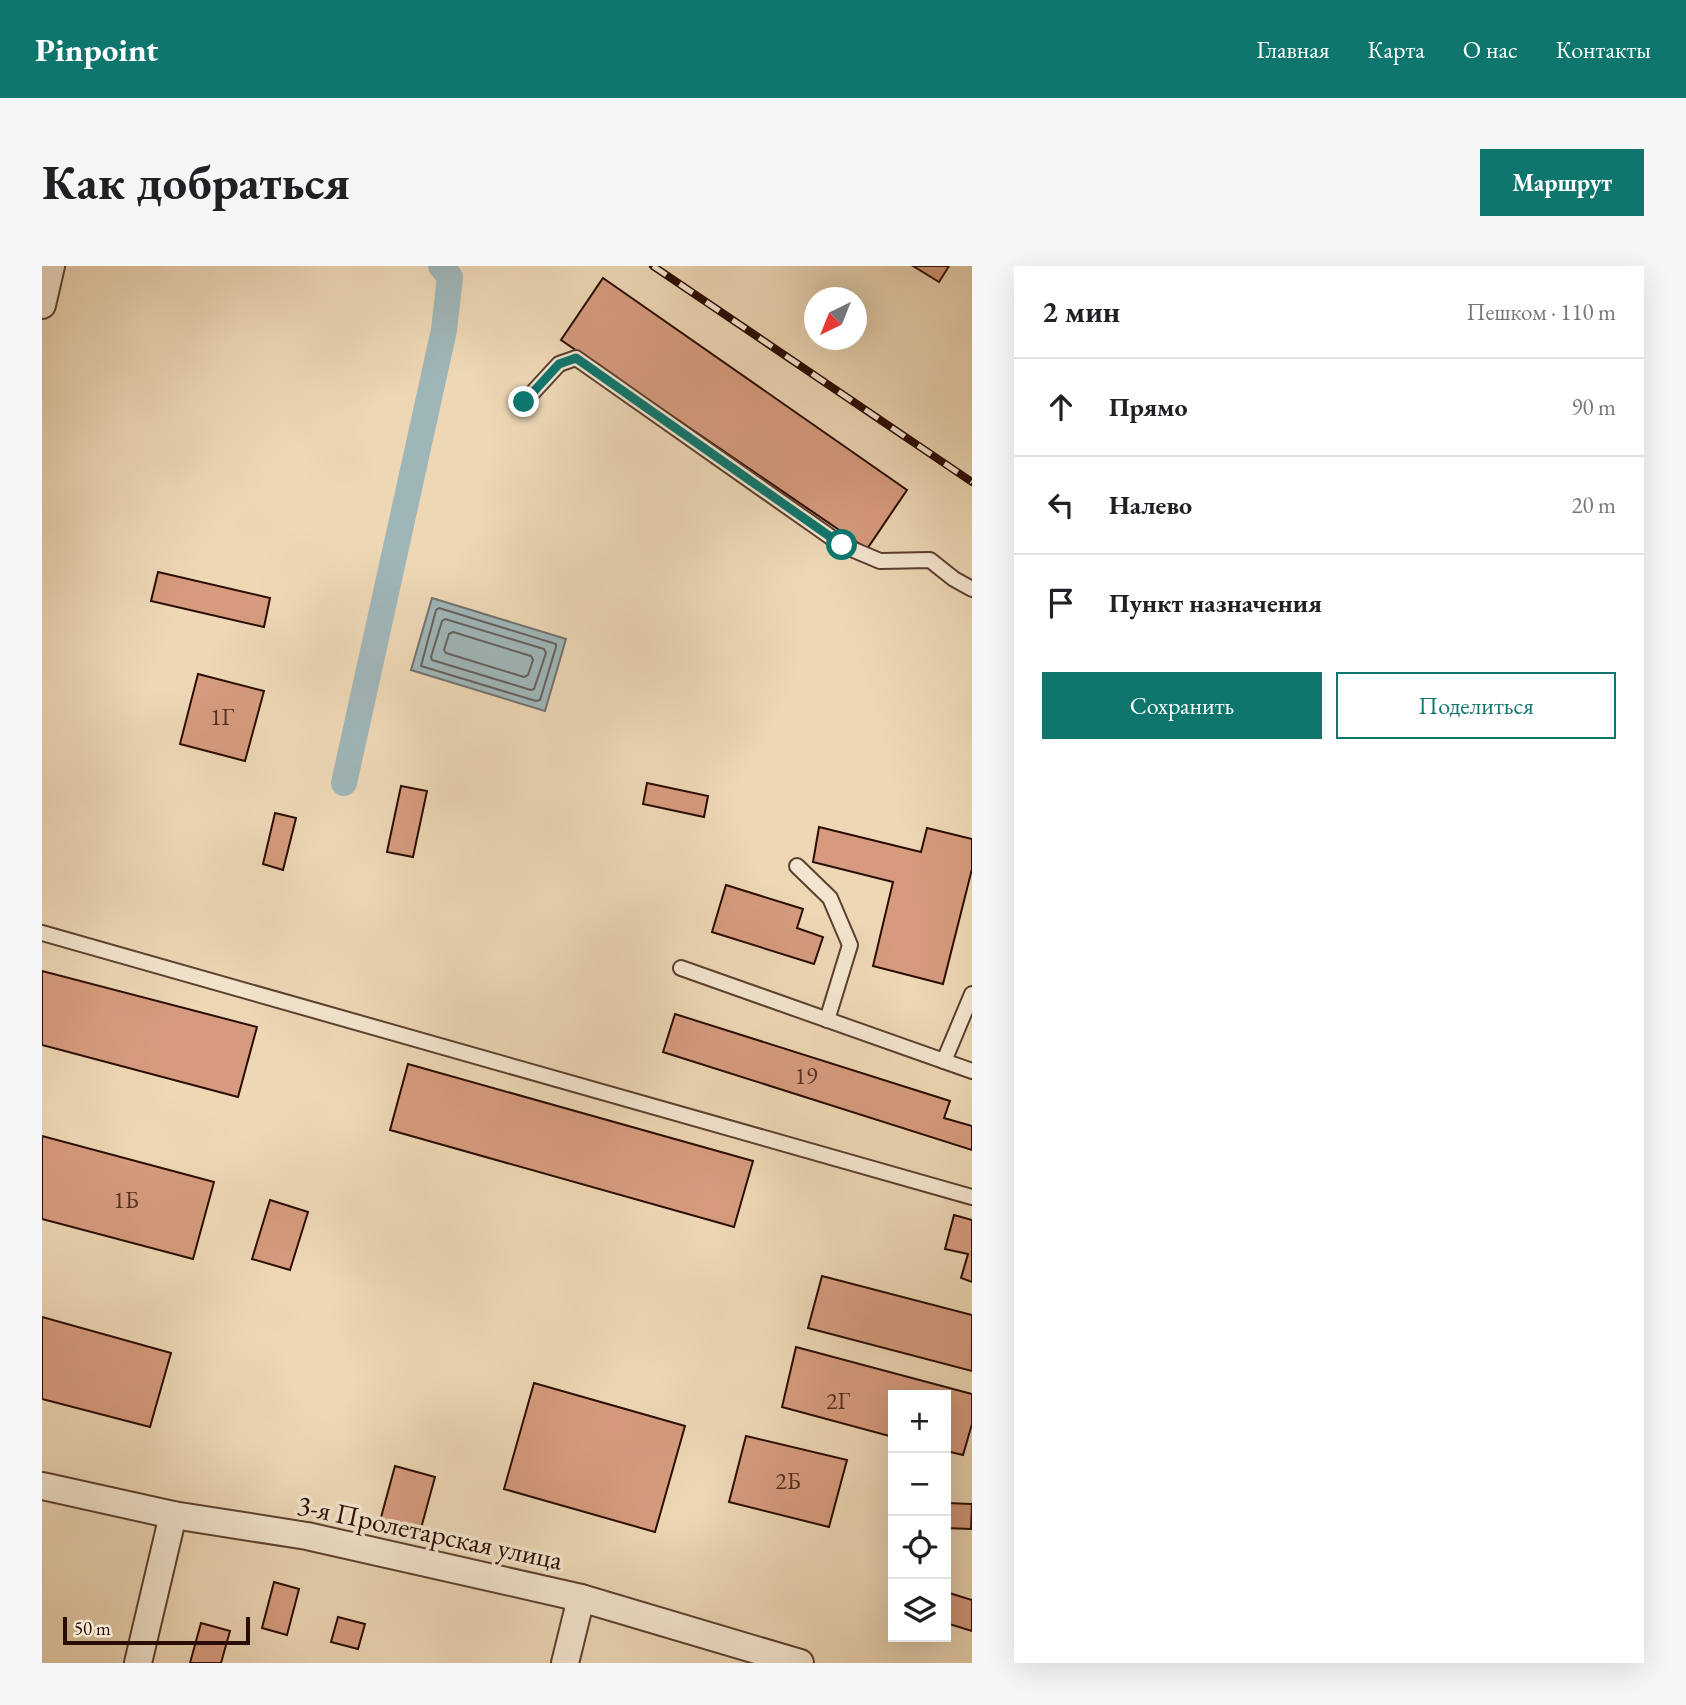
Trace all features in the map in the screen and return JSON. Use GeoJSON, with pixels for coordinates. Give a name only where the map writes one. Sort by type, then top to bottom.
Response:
{"type":"FeatureCollection","features":[{"type":"Feature","properties":{"kind":"street"},"geometry":{"type":"LineString","coordinates":[[42,305],[51,266]]}},
{"type":"Feature","properties":{"kind":"street","name":"3-я Пролетарская улица"},"geometry":{"type":"LineString","coordinates":[[42,1486],[173,1516],[307,1536],[581,1598],[800,1663]]}},
{"type":"Feature","properties":{"kind":"street"},"geometry":{"type":"LineString","coordinates":[[138,1663],[173,1516]]}},
{"type":"Feature","properties":{"kind":"street"},"geometry":{"type":"LineString","coordinates":[[565,1663],[581,1598]]}},
{"type":"Feature","properties":{"kind":"lane"},"geometry":{"type":"LineString","coordinates":[[524,402],[559,364],[576,358],[842,545],[880,561],[930,560],[972,589]]}},
{"type":"Feature","properties":{"kind":"lane"},"geometry":{"type":"LineString","coordinates":[[797,866],[830,898],[850,944],[827,1020]]}},
{"type":"Feature","properties":{"kind":"lane"},"geometry":{"type":"LineString","coordinates":[[42,933],[972,1197]]}},
{"type":"Feature","properties":{"kind":"lane"},"geometry":{"type":"LineString","coordinates":[[681,968],[972,1071]]}},
{"type":"Feature","properties":{"kind":"lane"},"geometry":{"type":"LineString","coordinates":[[944,1061],[972,993]]}},
{"type":"Feature","properties":{"kind":"water"},"geometry":{"type":"Polygon","coordinates":[[[432,598],[566,639],[545,711],[411,670],[432,598]]]}},
{"type":"Feature","properties":{"kind":"building"},"geometry":{"type":"Polygon","coordinates":[[[913,266],[949,266],[939,282],[913,266]]]}},
{"type":"Feature","properties":{"kind":"building"},"geometry":{"type":"Polygon","coordinates":[[[603,278],[907,490],[867,549],[561,340],[603,278]]]}},
{"type":"Feature","properties":{"kind":"building"},"geometry":{"type":"Polygon","coordinates":[[[158,572],[270,598],[264,627],[151,601],[158,572]]]}},
{"type":"Feature","properties":{"kind":"building"},"geometry":{"type":"Polygon","coordinates":[[[198,674],[264,691],[245,761],[180,744],[198,674]]]}},
{"type":"Feature","properties":{"kind":"building"},"geometry":{"type":"Polygon","coordinates":[[[647,783],[708,796],[704,817],[643,804],[647,783]]]}},
{"type":"Feature","properties":{"kind":"building"},"geometry":{"type":"Polygon","coordinates":[[[401,786],[427,791],[413,857],[387,852],[401,786]]]}},
{"type":"Feature","properties":{"kind":"building"},"geometry":{"type":"Polygon","coordinates":[[[275,813],[296,818],[283,870],[263,864],[275,813]]]}},
{"type":"Feature","properties":{"kind":"building"},"geometry":{"type":"Polygon","coordinates":[[[819,827],[921,852],[927,828],[972,839],[972,869],[943,984],[873,966],[893,882],[813,862],[819,827]]]}},
{"type":"Feature","properties":{"kind":"building"},"geometry":{"type":"Polygon","coordinates":[[[726,885],[803,909],[797,928],[823,937],[814,964],[712,932],[726,885]]]}},
{"type":"Feature","properties":{"kind":"building"},"geometry":{"type":"Polygon","coordinates":[[[42,971],[257,1027],[238,1097],[42,1045],[42,971]]]}},
{"type":"Feature","properties":{"kind":"building"},"geometry":{"type":"Polygon","coordinates":[[[675,1014],[950,1101],[944,1118],[972,1126],[972,1150],[663,1052],[675,1014]]]}},
{"type":"Feature","properties":{"kind":"building"},"geometry":{"type":"Polygon","coordinates":[[[408,1064],[753,1161],[734,1227],[390,1130],[408,1064]]]}},
{"type":"Feature","properties":{"kind":"building"},"geometry":{"type":"Polygon","coordinates":[[[42,1136],[214,1182],[193,1259],[42,1219],[42,1136]]]}},
{"type":"Feature","properties":{"kind":"building"},"geometry":{"type":"Polygon","coordinates":[[[270,1200],[308,1212],[290,1270],[252,1259],[270,1200]]]}},
{"type":"Feature","properties":{"kind":"building"},"geometry":{"type":"Polygon","coordinates":[[[954,1215],[972,1220],[972,1282],[961,1278],[968,1254],[945,1249],[954,1215]]]}},
{"type":"Feature","properties":{"kind":"building"},"geometry":{"type":"Polygon","coordinates":[[[822,1276],[972,1315],[972,1371],[808,1328],[822,1276]]]}},
{"type":"Feature","properties":{"kind":"building"},"geometry":{"type":"Polygon","coordinates":[[[42,1317],[171,1353],[150,1427],[42,1399],[42,1317]]]}},
{"type":"Feature","properties":{"kind":"building"},"geometry":{"type":"Polygon","coordinates":[[[796,1347],[972,1394],[972,1424],[963,1455],[951,1452],[951,1390],[888,1390],[888,1436],[782,1407],[796,1347]]]}},
{"type":"Feature","properties":{"kind":"building"},"geometry":{"type":"Polygon","coordinates":[[[534,1383],[685,1426],[655,1532],[504,1489],[534,1383]]]}},
{"type":"Feature","properties":{"kind":"building"},"geometry":{"type":"Polygon","coordinates":[[[746,1436],[847,1460],[829,1527],[729,1502],[746,1436]]]}},
{"type":"Feature","properties":{"kind":"building"},"geometry":{"type":"Polygon","coordinates":[[[395,1466],[435,1477],[420,1532],[380,1521],[395,1466]]]}},
{"type":"Feature","properties":{"kind":"building"},"geometry":{"type":"Polygon","coordinates":[[[951,1503],[972,1504],[971,1529],[951,1528],[951,1503]]]}},
{"type":"Feature","properties":{"kind":"building"},"geometry":{"type":"Polygon","coordinates":[[[274,1582],[299,1589],[287,1635],[262,1628],[274,1582]]]}},
{"type":"Feature","properties":{"kind":"building"},"geometry":{"type":"Polygon","coordinates":[[[951,1594],[972,1600],[972,1631],[951,1625],[951,1594]]]}},
{"type":"Feature","properties":{"kind":"building"},"geometry":{"type":"Polygon","coordinates":[[[338,1617],[365,1624],[358,1649],[331,1642],[338,1617]]]}},
{"type":"Feature","properties":{"kind":"building"},"geometry":{"type":"Polygon","coordinates":[[[201,1623],[230,1631],[221,1663],[190,1663],[201,1623]]]}},
{"type":"Feature","properties":{"kind":"waterway"},"geometry":{"type":"LineString","coordinates":[[344,783],[444,330],[450,277],[441,266]]}},
{"type":"Feature","properties":{"kind":"railway"},"geometry":{"type":"LineString","coordinates":[[653,266],[972,482]]}},
{"type":"Feature","properties":{"kind":"route"},"geometry":{"type":"LineString","coordinates":[[524,402],[559,364],[576,358],[842,545]]}}]}
